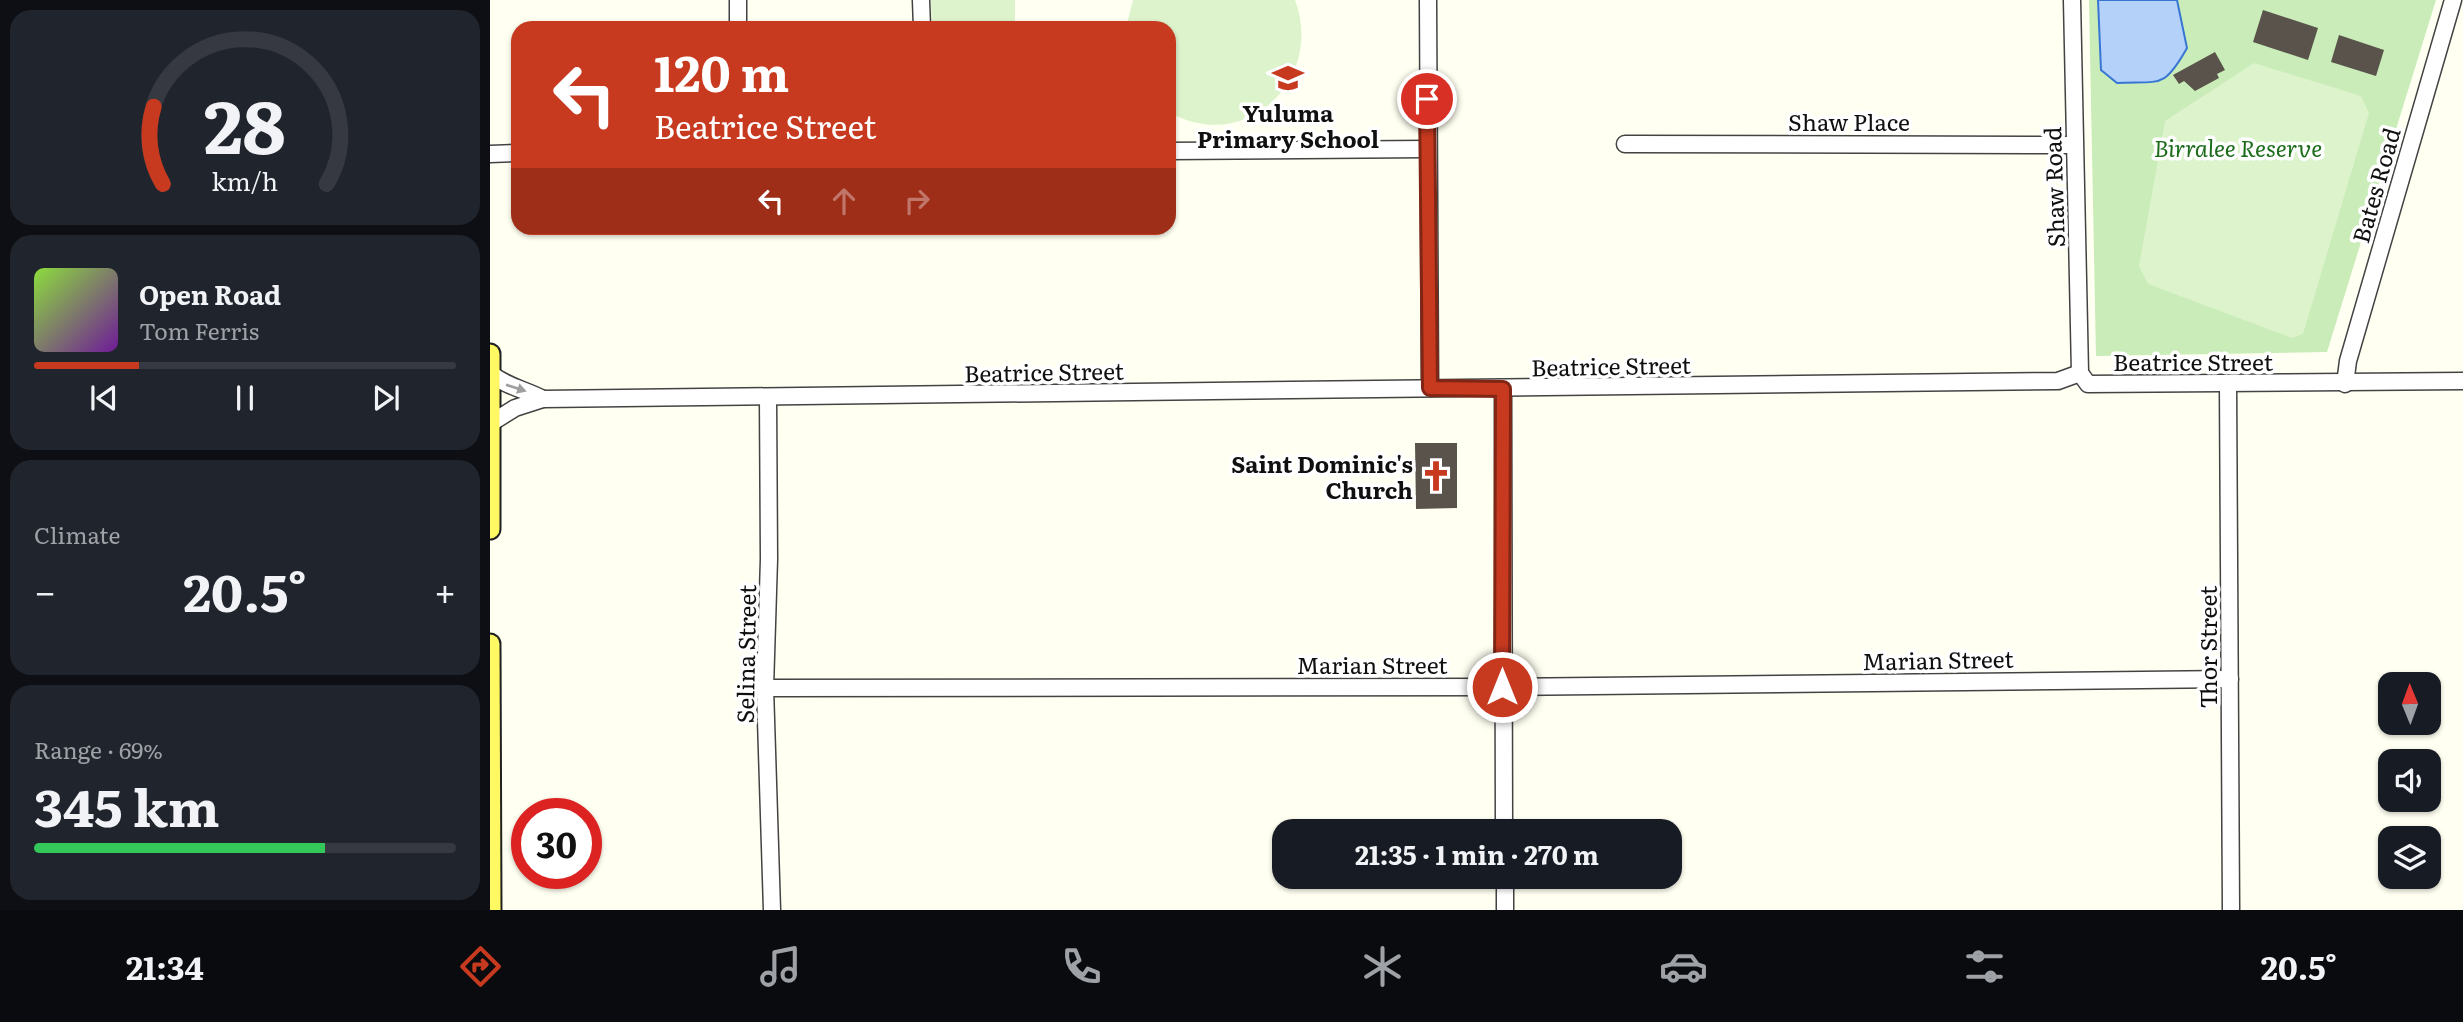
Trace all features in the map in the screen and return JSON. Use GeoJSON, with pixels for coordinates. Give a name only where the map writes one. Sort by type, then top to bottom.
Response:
{"type":"FeatureCollection","features":[{"type":"Feature","properties":{"kind":"main road"},"geometry":{"type":"LineString","coordinates":[[490,354],[490,529]]}},
{"type":"Feature","properties":{"kind":"main road"},"geometry":{"type":"LineString","coordinates":[[490,644],[491,910]]}},
{"type":"Feature","properties":{"kind":"street"},"geometry":{"type":"LineString","coordinates":[[738,0],[738,21]]}},
{"type":"Feature","properties":{"kind":"street"},"geometry":{"type":"LineString","coordinates":[[921,0],[922,21]]}},
{"type":"Feature","properties":{"kind":"street"},"geometry":{"type":"LineString","coordinates":[[1428,0],[1430,388]]}},
{"type":"Feature","properties":{"kind":"street","name":"Shaw Road"},"geometry":{"type":"LineString","coordinates":[[2072,0],[2080,373]]}},
{"type":"Feature","properties":{"kind":"street","name":"Bates Road"},"geometry":{"type":"LineString","coordinates":[[2345,384],[2348,361],[2453,0]]}},
{"type":"Feature","properties":{"kind":"street","name":"Shaw Place"},"geometry":{"type":"LineString","coordinates":[[1625,144],[2074,145]]}},
{"type":"Feature","properties":{"kind":"street"},"geometry":{"type":"LineString","coordinates":[[1176,151],[1427,149]]}},
{"type":"Feature","properties":{"kind":"street"},"geometry":{"type":"LineString","coordinates":[[490,154],[511,153]]}},
{"type":"Feature","properties":{"kind":"street","name":"Beatrice Street"},"geometry":{"type":"LineString","coordinates":[[490,373],[514,389],[529,391],[543,399]]}},
{"type":"Feature","properties":{"kind":"street","name":"Beatrice Street"},"geometry":{"type":"LineString","coordinates":[[491,423],[515,408],[543,399],[2058,381],[2080,373],[2088,384],[2463,381]]}},
{"type":"Feature","properties":{"kind":"street","name":"Thor Street"},"geometry":{"type":"LineString","coordinates":[[2228,384],[2231,910]]}},
{"type":"Feature","properties":{"kind":"street"},"geometry":{"type":"LineString","coordinates":[[1503,389],[1504,819]]}},
{"type":"Feature","properties":{"kind":"street","name":"Selina Street"},"geometry":{"type":"LineString","coordinates":[[768,398],[769,559],[765,688],[772,910]]}},
{"type":"Feature","properties":{"kind":"street","name":"Marian Street"},"geometry":{"type":"LineString","coordinates":[[765,688],[1502,687],[2230,679]]}},
{"type":"Feature","properties":{"kind":"street"},"geometry":{"type":"LineString","coordinates":[[1505,889],[1505,910]]}},
{"type":"Feature","properties":{"kind":"green space"},"geometry":{"type":"Polygon","coordinates":[[[931,0],[1015,0],[1015,21],[932,21],[931,0]]]}},
{"type":"Feature","properties":{"kind":"green space"},"geometry":{"type":"Polygon","coordinates":[[[1133,0],[1295,0],[1301,29],[1299,57],[1288,82],[1272,102],[1250,117],[1225,124],[1197,123],[1176,115],[1176,21],[1128,21],[1133,0]]]}},
{"type":"Feature","properties":{"kind":"green space","name":"Birralee Reserve"},"geometry":{"type":"Polygon","coordinates":[[[2089,0],[2436,0],[2327,352],[2096,356],[2089,0]]]}},
{"type":"Feature","properties":{"kind":"green space"},"geometry":{"type":"Polygon","coordinates":[[[2254,63],[2361,96],[2369,113],[2303,334],[2292,338],[2148,284],[2139,266],[2165,121],[2254,63]]]}},
{"type":"Feature","properties":{"kind":"water"},"geometry":{"type":"Polygon","coordinates":[[[2098,0],[2177,0],[2187,48],[2166,77],[2152,82],[2117,83],[2101,70],[2098,0]]]}},
{"type":"Feature","properties":{"kind":"building"},"geometry":{"type":"Polygon","coordinates":[[[2263,10],[2318,28],[2308,60],[2253,42],[2263,10]]]}},
{"type":"Feature","properties":{"kind":"building"},"geometry":{"type":"Polygon","coordinates":[[[2339,35],[2384,50],[2376,76],[2331,62],[2339,35]]]}},
{"type":"Feature","properties":{"kind":"building"},"geometry":{"type":"Polygon","coordinates":[[[2215,52],[2225,70],[2217,74],[2219,78],[2195,91],[2184,81],[2179,84],[2173,75],[2215,52]]]}},
{"type":"Feature","properties":{"kind":"building","name":"Saint Dominic's Church"},"geometry":{"type":"Polygon","coordinates":[[[1415,443],[1457,443],[1457,508],[1416,509],[1415,443]]]}},
{"type":"Feature","properties":{"kind":"place","name":"Yuluma Primary School"},"geometry":{"type":"Point","coordinates":[1288,78]}},
{"type":"Feature","properties":{"kind":"place","name":"Saint Dominic's Church"},"geometry":{"type":"Point","coordinates":[1436,476]}},
{"type":"Feature","properties":{"kind":"route"},"geometry":{"type":"LineString","coordinates":[[1427,99],[1430,388],[1503,389],[1502,687]]}}]}
